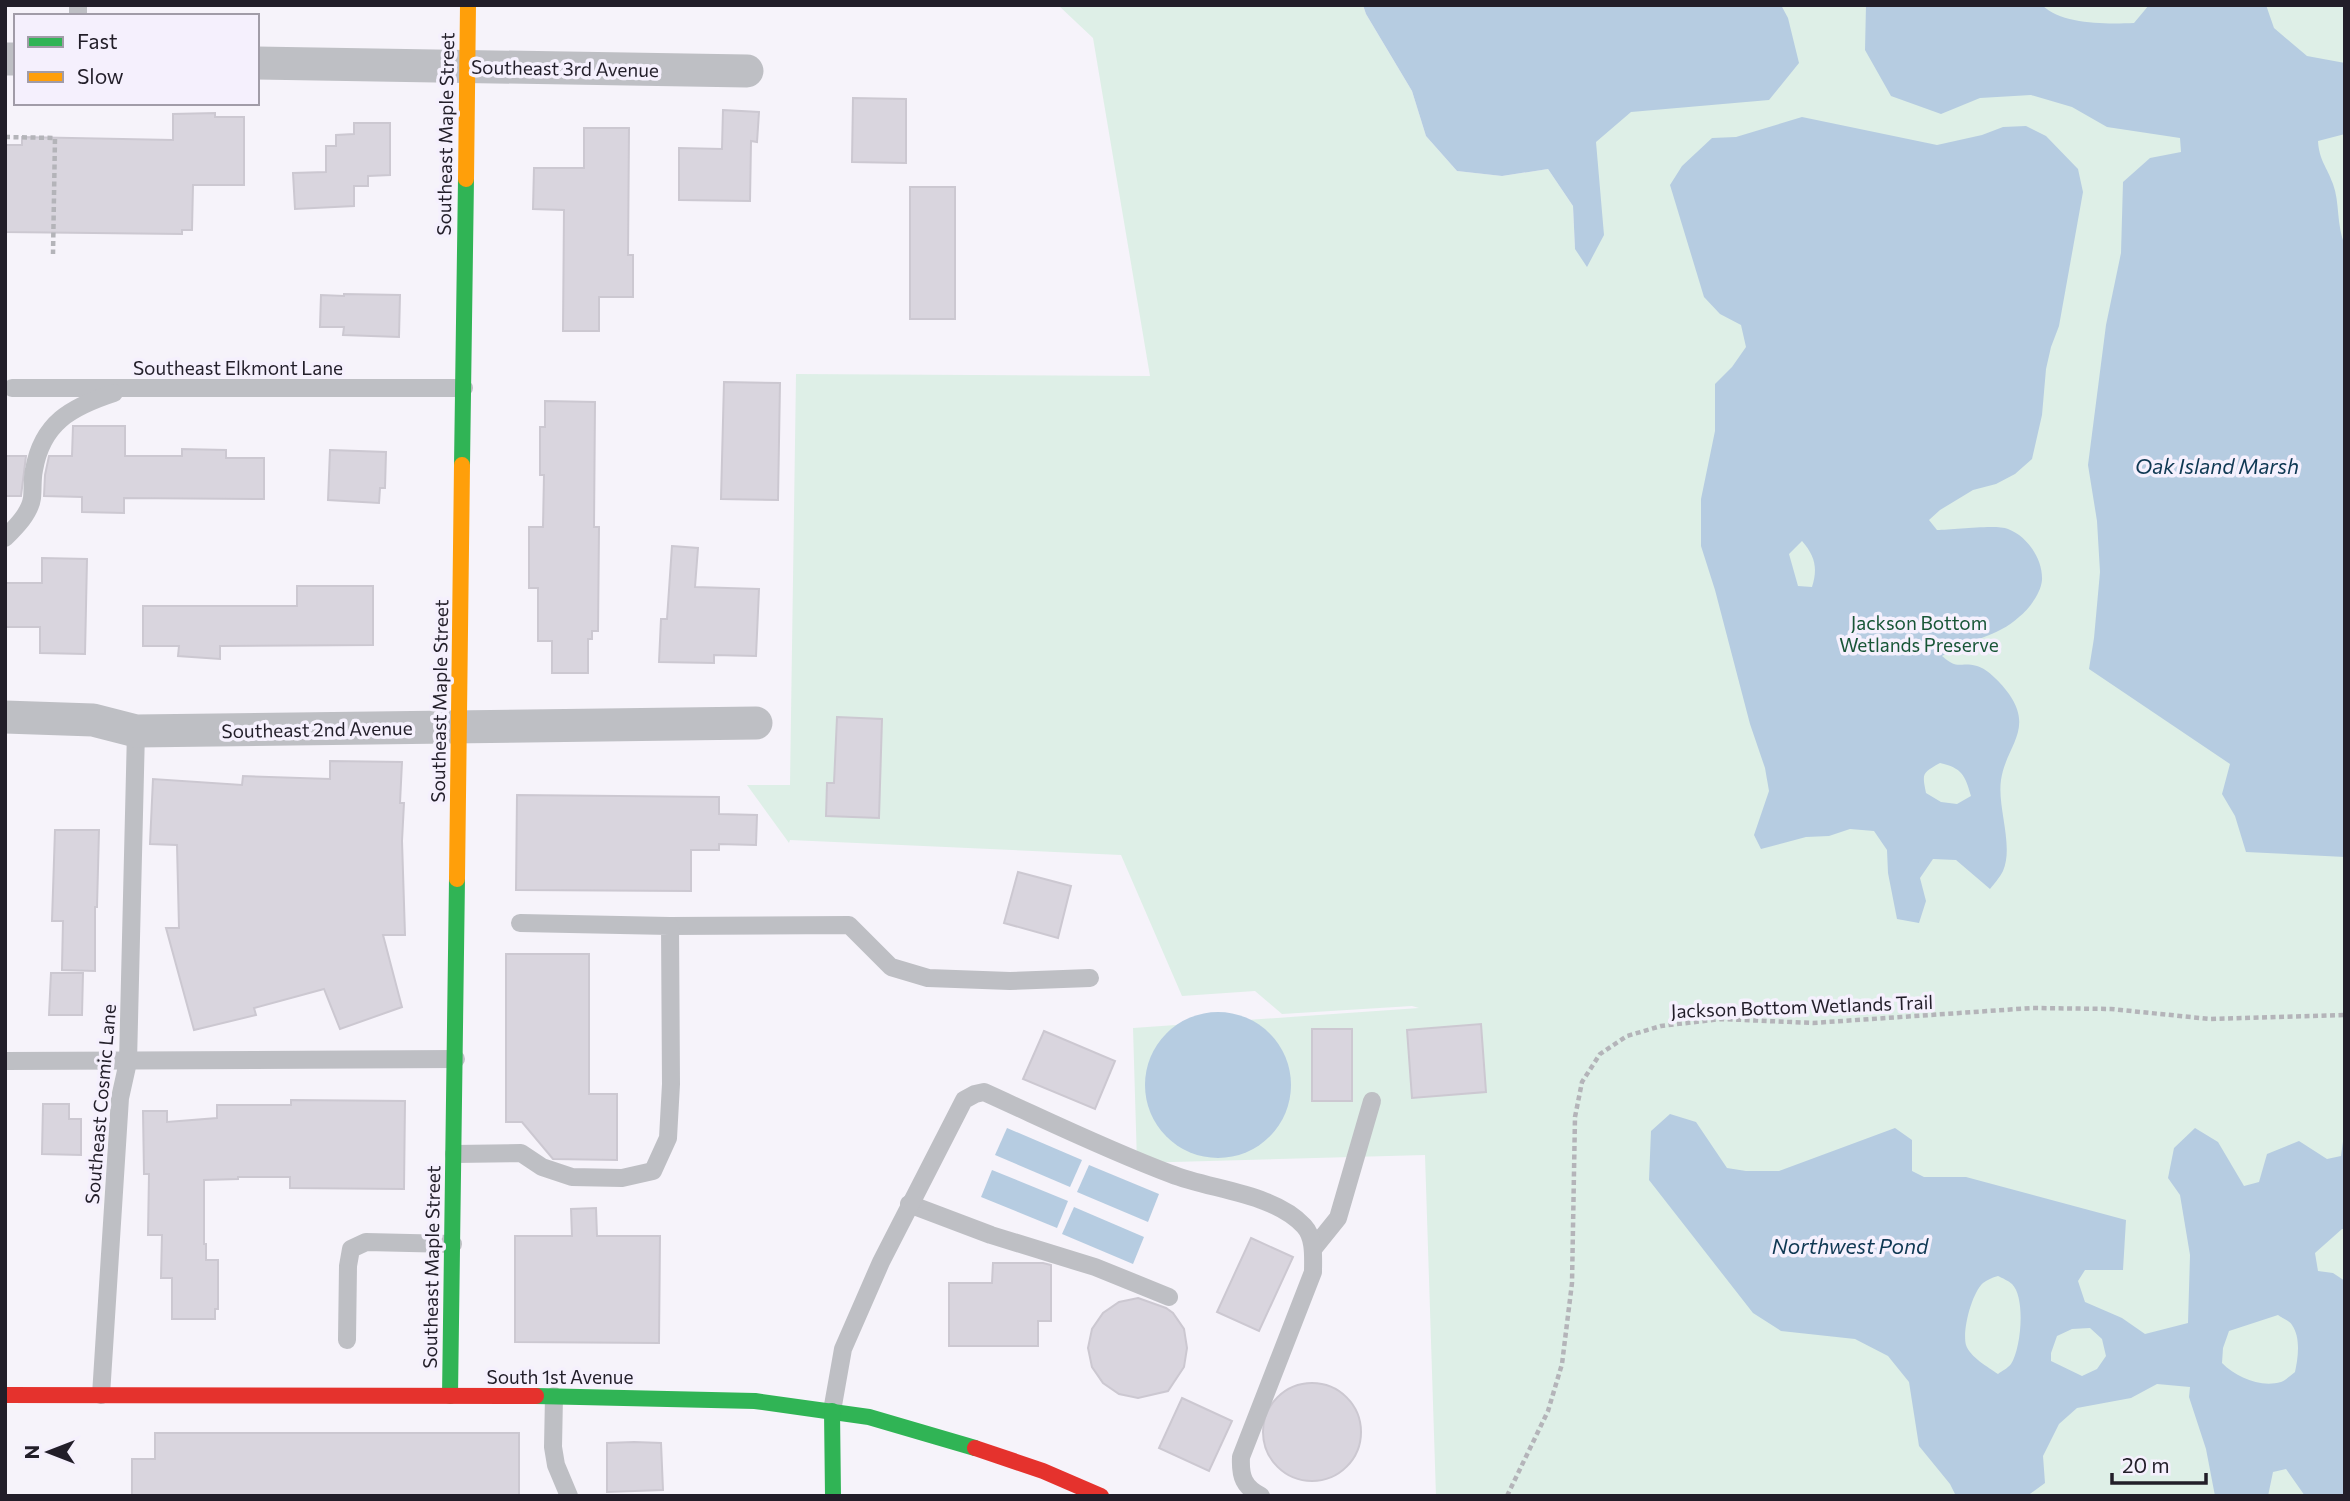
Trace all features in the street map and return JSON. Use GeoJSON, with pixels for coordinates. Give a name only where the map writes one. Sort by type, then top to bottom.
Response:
{"type":"FeatureCollection","features":[{"type":"Feature","properties":{"kind":"street","name":"Southeast Maple Street"},"geometry":{"type":"LineString","coordinates":[[450,1396],[468,5]]}},
{"type":"Feature","properties":{"kind":"street","name":"Southeast 3rd Avenue"},"geometry":{"type":"LineString","coordinates":[[259,62],[747,71]]}},
{"type":"Feature","properties":{"kind":"street","name":"Southeast 2nd Avenue"},"geometry":{"type":"LineString","coordinates":[[5,717],[85,719],[136,731],[756,723]]}},
{"type":"Feature","properties":{"kind":"street","name":"South 1st Avenue"},"geometry":{"type":"LineString","coordinates":[[5,1395],[554,1396],[755,1401],[869,1417],[951,1439],[1044,1471],[1101,1496]]}},
{"type":"Feature","properties":{"kind":"street"},"geometry":{"type":"LineString","coordinates":[[832,1411],[833,1496]]}},
{"type":"Feature","properties":{"kind":"lane","name":"Southeast Elkmont Lane"},"geometry":{"type":"LineString","coordinates":[[12,388],[464,388]]}},
{"type":"Feature","properties":{"kind":"lane"},"geometry":{"type":"LineString","coordinates":[[5,538],[19,523],[32,501],[34,471],[41,441],[62,416],[91,400],[129,388]]}},
{"type":"Feature","properties":{"kind":"lane","name":"Southeast Cosmic Lane"},"geometry":{"type":"LineString","coordinates":[[101,1395],[120,1098],[128,1062],[136,731]]}},
{"type":"Feature","properties":{"kind":"lane"},"geometry":{"type":"LineString","coordinates":[[520,923],[849,925],[891,967],[928,978],[968,981],[1090,978]]}},
{"type":"Feature","properties":{"kind":"lane"},"geometry":{"type":"LineString","coordinates":[[454,1154],[521,1153],[542,1167],[572,1177],[622,1178],[653,1171],[668,1138],[671,1084],[670,926]]}},
{"type":"Feature","properties":{"kind":"lane"},"geometry":{"type":"LineString","coordinates":[[5,1061],[456,1059]]}},
{"type":"Feature","properties":{"kind":"lane"},"geometry":{"type":"LineString","coordinates":[[832,1411],[843,1349],[881,1262],[964,1100],[984,1092],[1087,1140],[1173,1175],[1281,1207],[1306,1227],[1313,1249],[1313,1272],[1241,1457],[1240,1474],[1249,1489],[1261,1496]]}},
{"type":"Feature","properties":{"kind":"lane"},"geometry":{"type":"LineString","coordinates":[[1313,1249],[1338,1219],[1372,1101]]}},
{"type":"Feature","properties":{"kind":"lane"},"geometry":{"type":"LineString","coordinates":[[909,1204],[991,1235],[1095,1267],[1170,1297]]}},
{"type":"Feature","properties":{"kind":"lane"},"geometry":{"type":"LineString","coordinates":[[347,1340],[348,1266],[351,1249],[366,1242],[453,1244]]}},
{"type":"Feature","properties":{"kind":"lane"},"geometry":{"type":"LineString","coordinates":[[554,1396],[556,1465],[569,1496]]}},
{"type":"Feature","properties":{"kind":"path"},"geometry":{"type":"LineString","coordinates":[[5,137],[55,138],[53,254]]}},
{"type":"Feature","properties":{"kind":"path","name":"Jackson Bottom Wetlands Trail"},"geometry":{"type":"LineString","coordinates":[[1507,1496],[1548,1411],[1562,1364],[1572,1283],[1575,1116],[1582,1083],[1600,1054],[1628,1036],[1661,1026],[1721,1020],[1813,1023],[2032,1008],[2111,1009],[2210,1019],[2345,1015]]}},
{"type":"Feature","properties":{"kind":"green space","name":"Jackson Bottom Wetlands Preserve"},"geometry":{"type":"Polygon","coordinates":[[[1058,5],[1363,5],[1412,91],[1426,136],[1457,171],[1502,176],[1548,169],[1573,206],[1575,249],[1582,5],[2345,5],[2345,1496],[1436,1496],[1425,1155],[1137,1163],[1133,1028],[1419,1008],[1412,1006],[1282,1014],[1255,991],[1182,996],[1121,855],[790,840],[789,843],[747,785],[790,785],[796,374],[1150,376],[1093,38],[1058,5]]]}},
{"type":"Feature","properties":{"kind":"water"},"geometry":{"type":"Polygon","coordinates":[[[1363,5],[1781,5],[1788,18],[1799,63],[1769,100],[1631,112],[1596,142],[1604,235],[1587,267],[1575,249],[1573,206],[1548,169],[1502,176],[1457,171],[1426,136],[1412,91],[1363,5]]]}},
{"type":"Feature","properties":{"kind":"water","name":"Oak Island Marsh"},"geometry":{"type":"Polygon","coordinates":[[[1866,5],[2042,5],[2051,12],[2073,20],[2134,23],[2149,5],[2266,5],[2274,28],[2307,56],[2345,63],[2345,134],[2318,141],[2335,191],[2345,246],[2345,857],[2246,852],[2235,816],[2222,794],[2230,764],[2089,669],[2100,572],[2097,521],[2088,465],[2106,325],[2121,253],[2123,182],[2150,158],[2181,152],[2180,138],[2107,127],[2072,107],[2031,95],[1980,98],[1941,114],[1891,96],[1865,50],[1866,5]]]}},
{"type":"Feature","properties":{"kind":"water"},"geometry":{"type":"Polygon","coordinates":[[[1802,117],[1937,145],[1982,135],[2003,127],[2026,126],[2046,136],[2078,169],[2083,192],[2059,326],[2046,369],[2042,415],[2032,459],[2015,474],[1996,484],[1973,490],[1929,520],[1937,530],[1994,527],[2015,532],[2037,556],[2042,580],[2034,600],[2011,624],[1942,656],[1956,664],[1986,670],[1994,677],[2016,707],[2019,728],[2001,780],[2007,850],[2003,871],[1990,889],[1956,860],[1933,859],[1920,878],[1926,901],[1919,923],[1897,919],[1888,873],[1887,850],[1874,831],[1850,829],[1829,836],[1806,837],[1761,849],[1754,835],[1769,791],[1765,768],[1750,724],[1701,546],[1701,499],[1715,431],[1715,384],[1732,367],[1746,347],[1741,325],[1720,314],[1704,297],[1670,185],[1682,166],[1712,138],[1736,137],[1802,117]],[[1802,541],[1789,554],[1798,586],[1812,587],[1814,562],[1802,541]],[[1940,763],[1925,774],[1926,793],[1941,802],[1957,804],[1971,796],[1962,773],[1940,763]]]}},
{"type":"Feature","properties":{"kind":"water"},"geometry":{"type":"Polygon","coordinates":[[[1218,1012],[1246,1018],[1270,1033],[1285,1057],[1291,1085],[1285,1113],[1270,1137],[1246,1152],[1218,1158],[1190,1152],[1166,1137],[1151,1113],[1145,1085],[1151,1057],[1166,1033],[1190,1018],[1218,1012]]]}},
{"type":"Feature","properties":{"kind":"water","name":"Northwest Pond"},"geometry":{"type":"Polygon","coordinates":[[[1670,1114],[1696,1122],[1727,1168],[1779,1171],[1895,1128],[1912,1140],[1912,1171],[1924,1177],[1966,1177],[2126,1220],[2123,1270],[2085,1270],[2078,1281],[2085,1302],[2122,1318],[2145,1334],[2188,1323],[2190,1255],[2180,1195],[2168,1178],[2174,1148],[2195,1128],[2218,1142],[2244,1186],[2259,1182],[2267,1154],[2299,1141],[2327,1159],[2341,1156],[2345,1127],[2345,1229],[2315,1253],[2318,1271],[2333,1273],[2345,1281],[2345,1496],[2305,1496],[2286,1469],[2273,1472],[2268,1496],[2215,1496],[2206,1449],[2189,1397],[2190,1387],[2157,1384],[2131,1398],[2077,1408],[2059,1424],[2043,1456],[2045,1483],[2027,1496],[1956,1496],[1950,1484],[1919,1446],[1909,1382],[1888,1356],[1855,1339],[1781,1331],[1753,1313],[1649,1180],[1651,1131],[1670,1114]],[[1998,1276],[1983,1283],[1975,1295],[1965,1338],[1971,1354],[1998,1374],[2010,1365],[2014,1357],[2021,1324],[2016,1291],[2011,1283],[1998,1276]],[[2278,1315],[2229,1331],[2223,1348],[2222,1363],[2234,1373],[2265,1384],[2283,1381],[2295,1372],[2298,1342],[2290,1322],[2278,1315]],[[2090,1328],[2072,1329],[2057,1336],[2051,1361],[2082,1376],[2097,1369],[2106,1356],[2102,1339],[2090,1328]]]}},
{"type":"Feature","properties":{"kind":"water"},"geometry":{"type":"Polygon","coordinates":[[[1007,1128],[1082,1160],[1070,1187],[995,1155],[1007,1128]]]}},
{"type":"Feature","properties":{"kind":"water"},"geometry":{"type":"Polygon","coordinates":[[[1089,1165],[1159,1194],[1148,1222],[1077,1192],[1089,1165]]]}},
{"type":"Feature","properties":{"kind":"water"},"geometry":{"type":"Polygon","coordinates":[[[992,1170],[1068,1201],[1057,1228],[981,1197],[992,1170]]]}},
{"type":"Feature","properties":{"kind":"water"},"geometry":{"type":"Polygon","coordinates":[[[1074,1207],[1144,1237],[1133,1264],[1062,1234],[1074,1207]]]}},
{"type":"Feature","properties":{"kind":"building"},"geometry":{"type":"Polygon","coordinates":[[[853,98],[906,99],[906,163],[852,162],[853,98]]]}},
{"type":"Feature","properties":{"kind":"building"},"geometry":{"type":"Polygon","coordinates":[[[723,110],[759,112],[757,142],[751,141],[750,201],[679,200],[679,148],[722,149],[723,110]]]}},
{"type":"Feature","properties":{"kind":"building"},"geometry":{"type":"Polygon","coordinates":[[[215,113],[215,117],[244,117],[244,185],[193,185],[192,230],[182,230],[182,234],[5,232],[5,145],[22,145],[22,137],[173,140],[173,114],[215,113]]]}},
{"type":"Feature","properties":{"kind":"building"},"geometry":{"type":"Polygon","coordinates":[[[354,123],[390,123],[390,175],[368,176],[368,186],[354,186],[354,206],[295,209],[293,173],[326,172],[326,146],[336,146],[336,135],[354,134],[354,123]]]}},
{"type":"Feature","properties":{"kind":"building"},"geometry":{"type":"Polygon","coordinates":[[[584,128],[629,128],[628,255],[633,255],[633,297],[599,297],[599,331],[563,331],[564,210],[533,209],[534,168],[584,168],[584,128]]]}},
{"type":"Feature","properties":{"kind":"building"},"geometry":{"type":"Polygon","coordinates":[[[910,187],[955,187],[955,319],[910,319],[910,187]]]}},
{"type":"Feature","properties":{"kind":"building"},"geometry":{"type":"Polygon","coordinates":[[[321,295],[400,295],[399,337],[343,335],[344,327],[320,327],[321,295]]]}},
{"type":"Feature","properties":{"kind":"building"},"geometry":{"type":"Polygon","coordinates":[[[724,382],[780,383],[778,500],[721,499],[724,382]]]}},
{"type":"Feature","properties":{"kind":"building"},"geometry":{"type":"Polygon","coordinates":[[[545,401],[595,402],[594,527],[599,527],[598,631],[592,631],[592,639],[588,639],[588,673],[552,673],[552,641],[538,641],[538,588],[529,588],[529,527],[543,527],[544,475],[540,475],[540,427],[545,427],[545,401]]]}},
{"type":"Feature","properties":{"kind":"building"},"geometry":{"type":"Polygon","coordinates":[[[73,426],[125,426],[125,456],[182,456],[182,449],[226,450],[226,458],[264,458],[264,499],[124,498],[124,513],[82,512],[82,497],[44,496],[49,456],[72,456],[73,426]]]}},
{"type":"Feature","properties":{"kind":"building"},"geometry":{"type":"Polygon","coordinates":[[[330,450],[386,452],[385,488],[380,488],[379,503],[328,500],[330,450]]]}},
{"type":"Feature","properties":{"kind":"building"},"geometry":{"type":"Polygon","coordinates":[[[5,456],[26,456],[21,496],[5,496],[5,456]]]}},
{"type":"Feature","properties":{"kind":"building"},"geometry":{"type":"Polygon","coordinates":[[[672,546],[698,548],[695,587],[759,589],[756,656],[714,655],[714,663],[659,662],[661,619],[667,619],[672,546]]]}},
{"type":"Feature","properties":{"kind":"building"},"geometry":{"type":"Polygon","coordinates":[[[42,558],[87,559],[85,654],[40,653],[40,627],[5,627],[5,583],[42,583],[42,558]]]}},
{"type":"Feature","properties":{"kind":"building"},"geometry":{"type":"Polygon","coordinates":[[[297,586],[373,586],[373,645],[220,646],[220,659],[178,656],[179,646],[143,646],[143,606],[297,606],[297,586]]]}},
{"type":"Feature","properties":{"kind":"building"},"geometry":{"type":"Polygon","coordinates":[[[837,717],[882,719],[879,818],[826,816],[827,783],[834,783],[837,717]]]}},
{"type":"Feature","properties":{"kind":"building"},"geometry":{"type":"Polygon","coordinates":[[[330,761],[402,762],[400,803],[404,803],[402,841],[405,935],[383,935],[402,1007],[340,1029],[324,989],[254,1008],[256,1015],[194,1030],[166,928],[179,928],[177,845],[150,844],[153,779],[242,785],[243,776],[330,779],[330,761]]]}},
{"type":"Feature","properties":{"kind":"building"},"geometry":{"type":"Polygon","coordinates":[[[517,795],[719,797],[719,814],[757,815],[756,845],[719,844],[719,850],[691,850],[691,891],[516,890],[517,795]]]}},
{"type":"Feature","properties":{"kind":"building"},"geometry":{"type":"Polygon","coordinates":[[[55,830],[99,830],[95,971],[62,970],[63,921],[52,921],[55,830]]]}},
{"type":"Feature","properties":{"kind":"building"},"geometry":{"type":"Polygon","coordinates":[[[1018,872],[1071,886],[1058,938],[1004,923],[1018,872]]]}},
{"type":"Feature","properties":{"kind":"building"},"geometry":{"type":"Polygon","coordinates":[[[506,954],[589,954],[589,1094],[617,1094],[617,1160],[553,1159],[522,1122],[506,1122],[506,954]]]}},
{"type":"Feature","properties":{"kind":"building"},"geometry":{"type":"Polygon","coordinates":[[[51,973],[83,973],[82,1015],[49,1015],[51,973]]]}},
{"type":"Feature","properties":{"kind":"building"},"geometry":{"type":"Polygon","coordinates":[[[1481,1024],[1486,1092],[1412,1098],[1407,1030],[1481,1024]]]}},
{"type":"Feature","properties":{"kind":"building"},"geometry":{"type":"Polygon","coordinates":[[[1312,1029],[1352,1029],[1352,1101],[1312,1101],[1312,1029]]]}},
{"type":"Feature","properties":{"kind":"building"},"geometry":{"type":"Polygon","coordinates":[[[1044,1031],[1115,1061],[1095,1109],[1023,1079],[1044,1031]]]}},
{"type":"Feature","properties":{"kind":"building"},"geometry":{"type":"Polygon","coordinates":[[[291,1100],[405,1101],[404,1189],[290,1188],[290,1177],[204,1180],[204,1244],[206,1260],[218,1260],[218,1309],[215,1309],[215,1319],[172,1319],[172,1278],[161,1278],[162,1235],[148,1235],[149,1174],[144,1174],[143,1111],[167,1111],[167,1122],[217,1118],[217,1105],[291,1105],[291,1100]]]}},
{"type":"Feature","properties":{"kind":"building"},"geometry":{"type":"Polygon","coordinates":[[[43,1104],[69,1104],[69,1119],[81,1119],[81,1155],[42,1154],[43,1104]]]}},
{"type":"Feature","properties":{"kind":"building"},"geometry":{"type":"Polygon","coordinates":[[[596,1208],[597,1236],[660,1236],[659,1343],[515,1342],[515,1236],[572,1236],[571,1209],[596,1208]]]}},
{"type":"Feature","properties":{"kind":"building"},"geometry":{"type":"Polygon","coordinates":[[[1251,1238],[1293,1257],[1259,1331],[1217,1312],[1251,1238]]]}},
{"type":"Feature","properties":{"kind":"building"},"geometry":{"type":"Polygon","coordinates":[[[993,1263],[1051,1265],[1051,1321],[1038,1321],[1038,1346],[949,1346],[949,1283],[992,1283],[993,1263]]]}},
{"type":"Feature","properties":{"kind":"building"},"geometry":{"type":"Polygon","coordinates":[[[1138,1298],[1173,1313],[1184,1329],[1187,1348],[1184,1367],[1168,1391],[1138,1398],[1119,1394],[1103,1383],[1092,1367],[1088,1348],[1092,1329],[1103,1313],[1119,1302],[1138,1298]]]}},
{"type":"Feature","properties":{"kind":"building"},"geometry":{"type":"Polygon","coordinates":[[[1312,1383],[1339,1391],[1353,1405],[1361,1432],[1353,1459],[1339,1473],[1312,1481],[1285,1473],[1271,1459],[1263,1432],[1271,1405],[1285,1391],[1312,1383]]]}},
{"type":"Feature","properties":{"kind":"building"},"geometry":{"type":"Polygon","coordinates":[[[1182,1398],[1232,1421],[1209,1471],[1159,1448],[1182,1398]]]}},
{"type":"Feature","properties":{"kind":"building"},"geometry":{"type":"Polygon","coordinates":[[[155,1433],[519,1433],[519,1496],[132,1496],[132,1459],[155,1459],[155,1433]]]}},
{"type":"Feature","properties":{"kind":"building"},"geometry":{"type":"Polygon","coordinates":[[[607,1443],[661,1443],[663,1490],[607,1492],[607,1443]]]}},
{"type":"Feature","properties":{"kind":"traffic: fast"},"geometry":{"type":"LineString","coordinates":[[462,465],[466,179]]}},
{"type":"Feature","properties":{"kind":"traffic: fast"},"geometry":{"type":"LineString","coordinates":[[450,1396],[457,879]]}},
{"type":"Feature","properties":{"kind":"traffic: fast"},"geometry":{"type":"LineString","coordinates":[[536,1396],[755,1401],[869,1417],[975,1448]]}},
{"type":"Feature","properties":{"kind":"traffic: fast"},"geometry":{"type":"LineString","coordinates":[[832,1411],[833,1496]]}},
{"type":"Feature","properties":{"kind":"traffic: slow"},"geometry":{"type":"LineString","coordinates":[[466,179],[468,5]]}},
{"type":"Feature","properties":{"kind":"traffic: slow"},"geometry":{"type":"LineString","coordinates":[[457,879],[462,465]]}},
{"type":"Feature","properties":{"kind":"traffic: jam"},"geometry":{"type":"LineString","coordinates":[[5,1395],[536,1396]]}},
{"type":"Feature","properties":{"kind":"traffic: jam"},"geometry":{"type":"LineString","coordinates":[[975,1448],[1043,1471],[1101,1496]]}}]}
